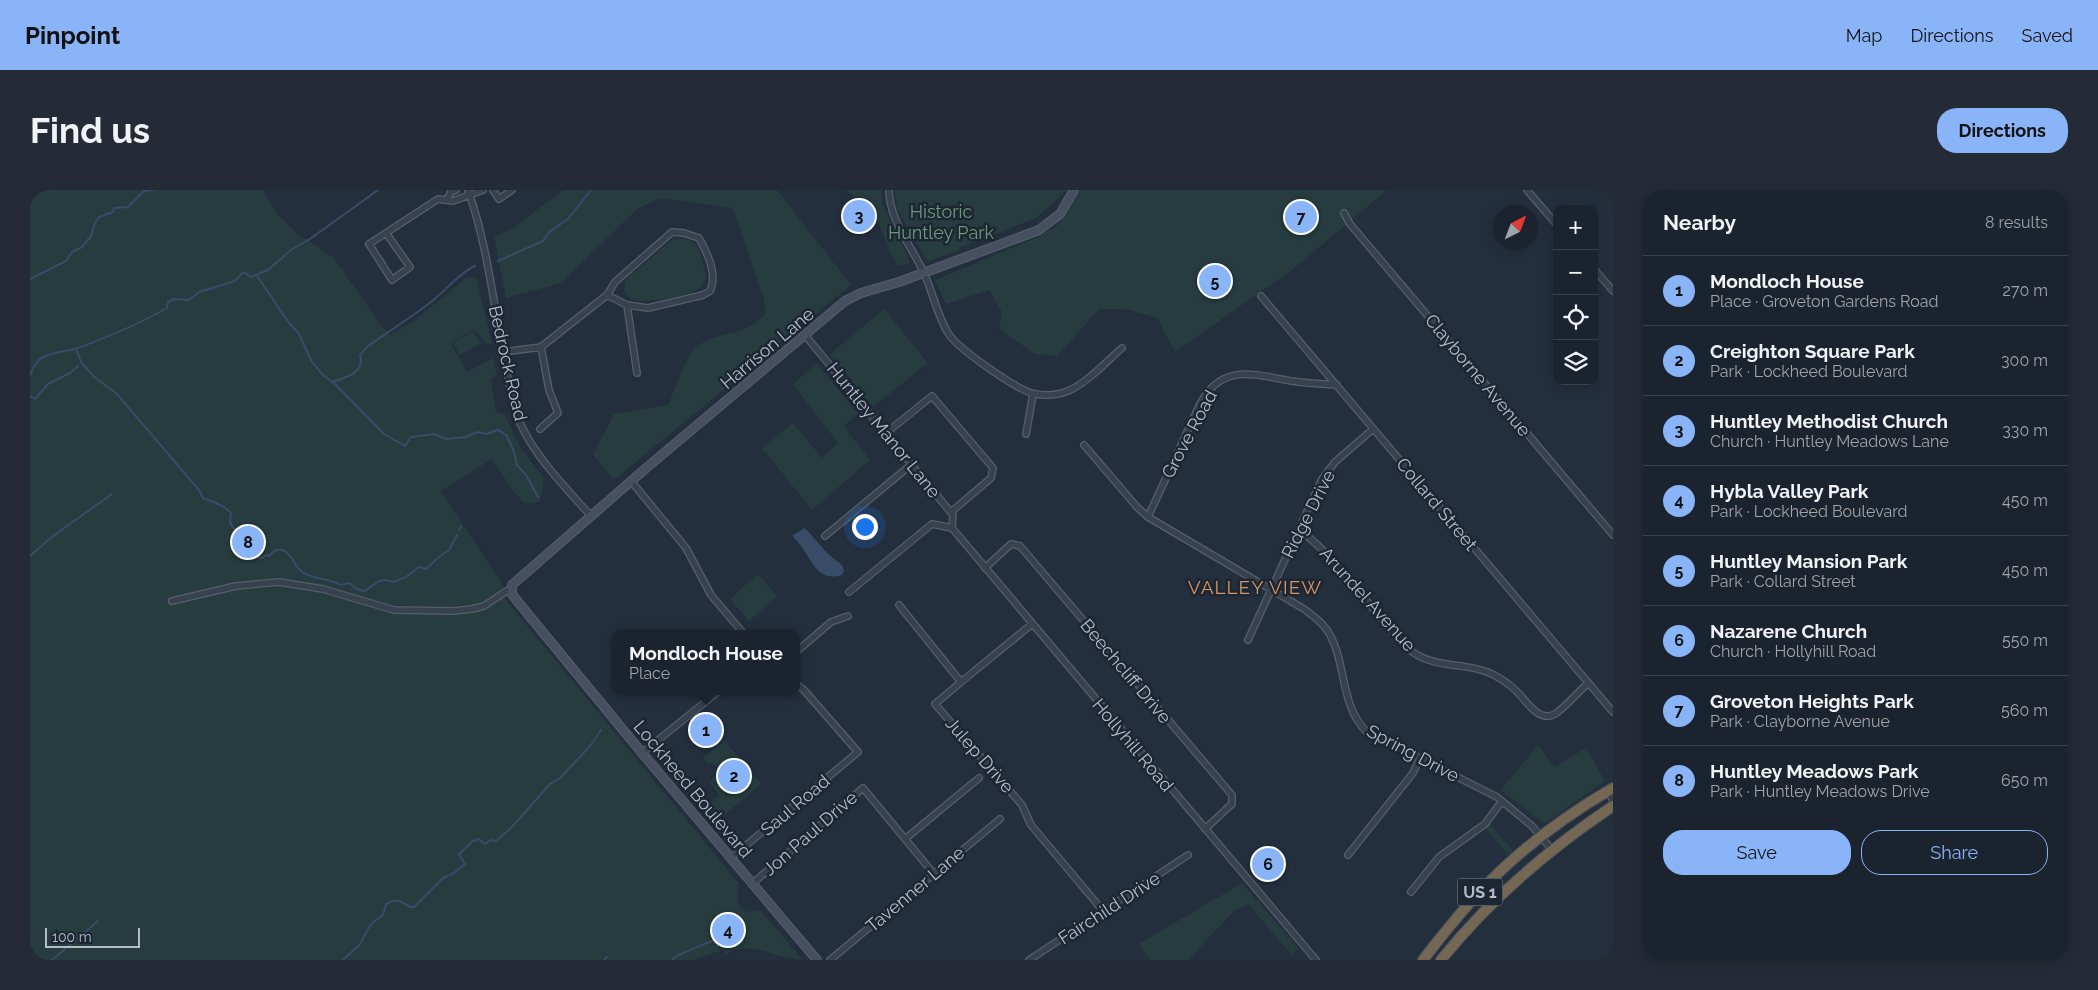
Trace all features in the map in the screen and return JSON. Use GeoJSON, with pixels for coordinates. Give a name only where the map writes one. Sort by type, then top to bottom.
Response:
{"type":"FeatureCollection","features":[{"type":"Feature","properties":{"kind":"highway","name":"US 1"},"geometry":{"type":"LineString","coordinates":[[1422,960],[1475,897],[1513,860],[1542,837],[1611,790]]}},
{"type":"Feature","properties":{"kind":"highway","name":"US 1"},"geometry":{"type":"LineString","coordinates":[[1441,960],[1471,924],[1497,898],[1574,831],[1613,806]]}},
{"type":"Feature","properties":{"kind":"street"},"geometry":{"type":"LineString","coordinates":[[447,199],[451,192],[456,190]]}},
{"type":"Feature","properties":{"kind":"street"},"geometry":{"type":"LineString","coordinates":[[386,233],[410,267],[392,280],[369,244],[438,199],[453,201],[469,193],[482,190]]}},
{"type":"Feature","properties":{"kind":"street"},"geometry":{"type":"LineString","coordinates":[[493,190],[499,198],[512,190]]}},
{"type":"Feature","properties":{"kind":"street"},"geometry":{"type":"LineString","coordinates":[[889,190],[889,204],[924,273],[944,325],[951,337],[961,347],[1020,389],[1034,394],[1055,395],[1073,388],[1122,348]]}},
{"type":"Feature","properties":{"kind":"street","name":"Harrison Lane"},"geometry":{"type":"LineString","coordinates":[[511,588],[516,580],[631,481],[852,297],[924,273],[1045,227],[1060,214],[1074,190]]}},
{"type":"Feature","properties":{"kind":"street"},"geometry":{"type":"LineString","coordinates":[[1527,190],[1553,220]]}},
{"type":"Feature","properties":{"kind":"street","name":"Bedrock Road"},"geometry":{"type":"LineString","coordinates":[[469,193],[483,246],[515,411],[528,440],[538,455],[591,516]]}},
{"type":"Feature","properties":{"kind":"street","name":"Clayborne Avenue"},"geometry":{"type":"LineString","coordinates":[[1344,213],[1357,232],[1613,535]]}},
{"type":"Feature","properties":{"kind":"street"},"geometry":{"type":"LineString","coordinates":[[503,352],[540,347],[607,295],[615,282],[672,232],[684,232],[699,238],[705,249],[714,278],[710,291],[703,295],[648,308],[627,305],[607,295]]}},
{"type":"Feature","properties":{"kind":"street"},"geometry":{"type":"LineString","coordinates":[[1598,274],[1613,292]]}},
{"type":"Feature","properties":{"kind":"street","name":"Collard Street"},"geometry":{"type":"LineString","coordinates":[[1261,296],[1613,712]]}},
{"type":"Feature","properties":{"kind":"street"},"geometry":{"type":"LineString","coordinates":[[627,305],[637,373]]}},
{"type":"Feature","properties":{"kind":"street","name":"Huntley Manor Lane"},"geometry":{"type":"LineString","coordinates":[[805,335],[953,514],[952,528]]}},
{"type":"Feature","properties":{"kind":"street"},"geometry":{"type":"LineString","coordinates":[[540,347],[549,390],[558,413],[540,429]]}},
{"type":"Feature","properties":{"kind":"street","name":"Grove Road"},"geometry":{"type":"LineString","coordinates":[[1148,517],[1200,404],[1217,382],[1226,377],[1243,374],[1337,386]]}},
{"type":"Feature","properties":{"kind":"street"},"geometry":{"type":"LineString","coordinates":[[1026,434],[1034,394]]}},
{"type":"Feature","properties":{"kind":"street"},"geometry":{"type":"LineString","coordinates":[[886,433],[932,396],[993,468],[991,478],[951,512]]}},
{"type":"Feature","properties":{"kind":"street","name":"Ridge Drive"},"geometry":{"type":"LineString","coordinates":[[1248,640],[1328,470],[1373,429]]}},
{"type":"Feature","properties":{"kind":"street","name":"Spring Drive"},"geometry":{"type":"LineString","coordinates":[[1084,445],[1136,506],[1148,517],[1309,613],[1328,631],[1336,647],[1352,710],[1360,725],[1372,735],[1485,790],[1502,801],[1542,837],[1552,850]]}},
{"type":"Feature","properties":{"kind":"street"},"geometry":{"type":"LineString","coordinates":[[825,536],[912,464]]}},
{"type":"Feature","properties":{"kind":"street"},"geometry":{"type":"LineString","coordinates":[[631,481],[686,548],[711,595],[741,630]]}},
{"type":"Feature","properties":{"kind":"street"},"geometry":{"type":"LineString","coordinates":[[849,592],[932,524],[952,528]]}},
{"type":"Feature","properties":{"kind":"street","name":"Hollyhill Road"},"geometry":{"type":"LineString","coordinates":[[952,528],[1316,960]]}},
{"type":"Feature","properties":{"kind":"street","name":"Arundel Avenue"},"geometry":{"type":"LineString","coordinates":[[1300,530],[1322,549],[1410,650],[1423,658],[1441,663],[1468,666],[1492,674],[1513,688],[1537,713],[1546,716],[1556,713],[1588,682]]}},
{"type":"Feature","properties":{"kind":"street","name":"Beechcliff Drive"},"geometry":{"type":"LineString","coordinates":[[985,568],[1011,544],[1020,546],[1232,796],[1232,804],[1205,829]]}},
{"type":"Feature","properties":{"kind":"street"},"geometry":{"type":"LineString","coordinates":[[172,601],[236,586],[279,582],[323,589],[394,610],[453,611],[484,606],[511,588]]}},
{"type":"Feature","properties":{"kind":"street","name":"Lockheed Boulevard"},"geometry":{"type":"LineString","coordinates":[[511,588],[512,594],[518,602],[642,753],[817,960]]}},
{"type":"Feature","properties":{"kind":"street"},"geometry":{"type":"LineString","coordinates":[[899,605],[961,682],[1032,624]]}},
{"type":"Feature","properties":{"kind":"street"},"geometry":{"type":"LineString","coordinates":[[800,649],[831,622],[848,616]]}},
{"type":"Feature","properties":{"kind":"street","name":"Julep Drive"},"geometry":{"type":"LineString","coordinates":[[961,682],[935,704],[1022,805],[1031,825],[1104,912]]}},
{"type":"Feature","properties":{"kind":"street","name":"Saul Road"},"geometry":{"type":"LineString","coordinates":[[732,858],[858,752],[800,687]]}},
{"type":"Feature","properties":{"kind":"street"},"geometry":{"type":"LineString","coordinates":[[642,753],[714,695]]}},
{"type":"Feature","properties":{"kind":"street"},"geometry":{"type":"LineString","coordinates":[[1348,855],[1413,773],[1420,758]]}},
{"type":"Feature","properties":{"kind":"street"},"geometry":{"type":"LineString","coordinates":[[905,840],[979,778]]}},
{"type":"Feature","properties":{"kind":"street","name":"Jon Paul Drive"},"geometry":{"type":"LineString","coordinates":[[753,883],[863,788],[934,874]]}},
{"type":"Feature","properties":{"kind":"street"},"geometry":{"type":"LineString","coordinates":[[1611,790],[1613,801]]}},
{"type":"Feature","properties":{"kind":"street"},"geometry":{"type":"LineString","coordinates":[[1411,892],[1439,857],[1485,824],[1502,801]]}},
{"type":"Feature","properties":{"kind":"street","name":"Tavenner Lane"},"geometry":{"type":"LineString","coordinates":[[830,960],[1000,819]]}},
{"type":"Feature","properties":{"kind":"street","name":"Fairchild Drive"},"geometry":{"type":"LineString","coordinates":[[1029,960],[1188,855]]}},
{"type":"Feature","properties":{"kind":"green space"},"geometry":{"type":"Polygon","coordinates":[[[30,190],[262,190],[279,216],[295,232],[334,258],[390,335],[415,320],[466,278],[476,277],[492,343],[487,345],[474,329],[451,343],[467,372],[493,358],[497,375],[491,379],[496,412],[505,415],[521,449],[544,478],[540,501],[524,503],[514,492],[492,459],[441,491],[503,585],[506,600],[740,885],[738,897],[741,907],[747,912],[760,910],[803,960],[754,949],[744,949],[735,950],[726,955],[723,950],[692,960],[30,960],[30,190]]]}},
{"type":"Feature","properties":{"kind":"green space"},"geometry":{"type":"Polygon","coordinates":[[[563,190],[777,190],[851,285],[614,480],[593,455],[614,414],[668,405],[694,349],[711,339],[750,326],[766,312],[763,297],[733,208],[660,198],[637,209],[561,283],[506,298],[494,236],[512,229],[563,190]]]}},
{"type":"Feature","properties":{"kind":"green space"},"geometry":{"type":"Polygon","coordinates":[[[845,190],[882,190],[882,204],[908,256],[909,263],[898,265],[871,212],[861,201],[845,190]]]}},
{"type":"Feature","properties":{"kind":"green space","name":"Historic Huntley Park"},"geometry":{"type":"Polygon","coordinates":[[[895,190],[1067,190],[1036,218],[959,248],[961,250],[928,261],[896,208],[895,198],[892,196],[895,195],[895,190]]]}},
{"type":"Feature","properties":{"kind":"green space"},"geometry":{"type":"Polygon","coordinates":[[[1079,190],[1387,190],[1293,269],[1175,352],[1157,318],[1127,309],[1099,309],[1057,356],[1035,354],[999,329],[1002,312],[989,290],[946,304],[935,280],[1040,236],[1058,225],[1079,190]]]}},
{"type":"Feature","properties":{"kind":"green space"},"geometry":{"type":"Polygon","coordinates":[[[684,238],[695,244],[700,253],[706,275],[702,285],[687,294],[657,300],[641,301],[630,298],[624,293],[625,280],[672,240],[684,238]]]}},
{"type":"Feature","properties":{"kind":"green space"},"geometry":{"type":"Polygon","coordinates":[[[884,309],[928,363],[873,407],[830,354],[884,309]]]}},
{"type":"Feature","properties":{"kind":"green space"},"geometry":{"type":"Polygon","coordinates":[[[473,331],[481,343],[460,355],[453,343],[473,331]]]}},
{"type":"Feature","properties":{"kind":"green space"},"geometry":{"type":"Polygon","coordinates":[[[817,363],[858,414],[843,426],[870,460],[812,510],[762,448],[793,423],[822,458],[838,443],[793,384],[817,363]]]}},
{"type":"Feature","properties":{"kind":"green space"},"geometry":{"type":"Polygon","coordinates":[[[758,574],[777,596],[749,621],[730,599],[758,574]]]}},
{"type":"Feature","properties":{"kind":"green space"},"geometry":{"type":"Polygon","coordinates":[[[724,740],[761,784],[716,822],[702,806],[707,802],[709,804],[719,795],[710,783],[718,769],[713,763],[707,763],[703,758],[724,740]]]}},
{"type":"Feature","properties":{"kind":"green space"},"geometry":{"type":"Polygon","coordinates":[[[1538,745],[1555,767],[1586,748],[1605,781],[1543,823],[1501,790],[1538,745]]]}},
{"type":"Feature","properties":{"kind":"green space"},"geometry":{"type":"Polygon","coordinates":[[[1488,821],[1513,851],[1508,855],[1484,826],[1488,821]]]}},
{"type":"Feature","properties":{"kind":"green space"},"geometry":{"type":"Polygon","coordinates":[[[1242,883],[1299,949],[1291,954],[1248,904],[1233,912],[1188,960],[1150,960],[1139,944],[1242,883]]]}},
{"type":"Feature","properties":{"kind":"water"},"geometry":{"type":"Polygon","coordinates":[[[805,528],[828,554],[842,565],[844,571],[842,575],[833,577],[825,575],[814,566],[793,535],[805,528]]]}},
{"type":"Feature","properties":{"kind":"waterway"},"geometry":{"type":"LineString","coordinates":[[30,279],[66,261],[72,252],[82,247],[91,236],[99,217],[113,212],[114,208],[128,207],[144,191],[153,190]]}},
{"type":"Feature","properties":{"kind":"waterway"},"geometry":{"type":"LineString","coordinates":[[30,375],[37,362],[45,356],[78,348],[123,330],[167,308],[168,302],[174,299],[189,300],[199,292],[235,281],[243,272],[251,277],[268,270],[291,250],[310,239],[378,190]]}},
{"type":"Feature","properties":{"kind":"waterway"},"geometry":{"type":"LineString","coordinates":[[498,261],[543,241],[549,232],[568,219],[591,190]]}},
{"type":"Feature","properties":{"kind":"waterway"},"geometry":{"type":"LineString","coordinates":[[332,382],[357,370],[360,366],[360,355],[367,347],[415,314],[459,276],[475,266]]}},
{"type":"Feature","properties":{"kind":"waterway"},"geometry":{"type":"LineString","coordinates":[[257,276],[289,323],[299,334],[312,362],[384,434],[405,446],[411,437],[434,434],[446,439],[466,437],[477,432],[486,434],[498,430],[506,435],[513,449],[517,465],[526,475],[538,497]]}},
{"type":"Feature","properties":{"kind":"waterway"},"geometry":{"type":"LineString","coordinates":[[76,349],[81,362],[94,377],[116,393],[199,490],[203,498],[221,505],[231,513],[230,522],[232,526],[258,557],[269,556],[276,550],[282,550],[288,553],[305,574],[341,585],[349,583],[357,589],[365,591],[381,581],[393,582],[406,577],[419,567],[426,569],[449,550],[457,535]]}},
{"type":"Feature","properties":{"kind":"waterway"},"geometry":{"type":"LineString","coordinates":[[30,396],[35,399],[48,384],[70,373],[78,366]]}},
{"type":"Feature","properties":{"kind":"waterway"},"geometry":{"type":"LineString","coordinates":[[30,556],[53,536],[112,494]]}},
{"type":"Feature","properties":{"kind":"waterway"},"geometry":{"type":"LineString","coordinates":[[343,960],[360,944],[371,924],[383,915],[386,904],[398,901],[414,907],[443,878],[454,873],[465,864],[459,854],[473,841],[479,839],[485,844],[491,840],[496,841],[512,827],[550,784],[560,778],[591,745],[601,730]]}},
{"type":"Feature","properties":{"kind":"waterway"},"geometry":{"type":"LineString","coordinates":[[52,960],[98,921]]}},
{"type":"Feature","properties":{"kind":"waterway"},"geometry":{"type":"LineString","coordinates":[[672,960],[678,955],[709,942],[713,941],[718,946]]}},
{"type":"Feature","properties":{"kind":"waterway"},"geometry":{"type":"LineString","coordinates":[[604,960],[607,957]]}},
{"type":"Feature","properties":{"kind":"place","name":"Huntley Methodist Church"},"geometry":{"type":"Point","coordinates":[859,216]}},
{"type":"Feature","properties":{"kind":"place","name":"Groveton Heights Park"},"geometry":{"type":"Point","coordinates":[1301,217]}},
{"type":"Feature","properties":{"kind":"place","name":"Huntley Mansion Park"},"geometry":{"type":"Point","coordinates":[1215,281]}},
{"type":"Feature","properties":{"kind":"place","name":"Huntley Meadows Park"},"geometry":{"type":"Point","coordinates":[248,542]}},
{"type":"Feature","properties":{"kind":"place","name":"Mondloch House"},"geometry":{"type":"Point","coordinates":[706,730]}},
{"type":"Feature","properties":{"kind":"place","name":"Creighton Square Park"},"geometry":{"type":"Point","coordinates":[734,776]}},
{"type":"Feature","properties":{"kind":"place","name":"Nazarene Church"},"geometry":{"type":"Point","coordinates":[1268,864]}},
{"type":"Feature","properties":{"kind":"place","name":"Hybla Valley Park"},"geometry":{"type":"Point","coordinates":[728,930]}},
{"type":"Feature","properties":{"kind":"district","name":"VALLEY VIEW"},"geometry":{"type":"Point","coordinates":[1255,587]}}]}
